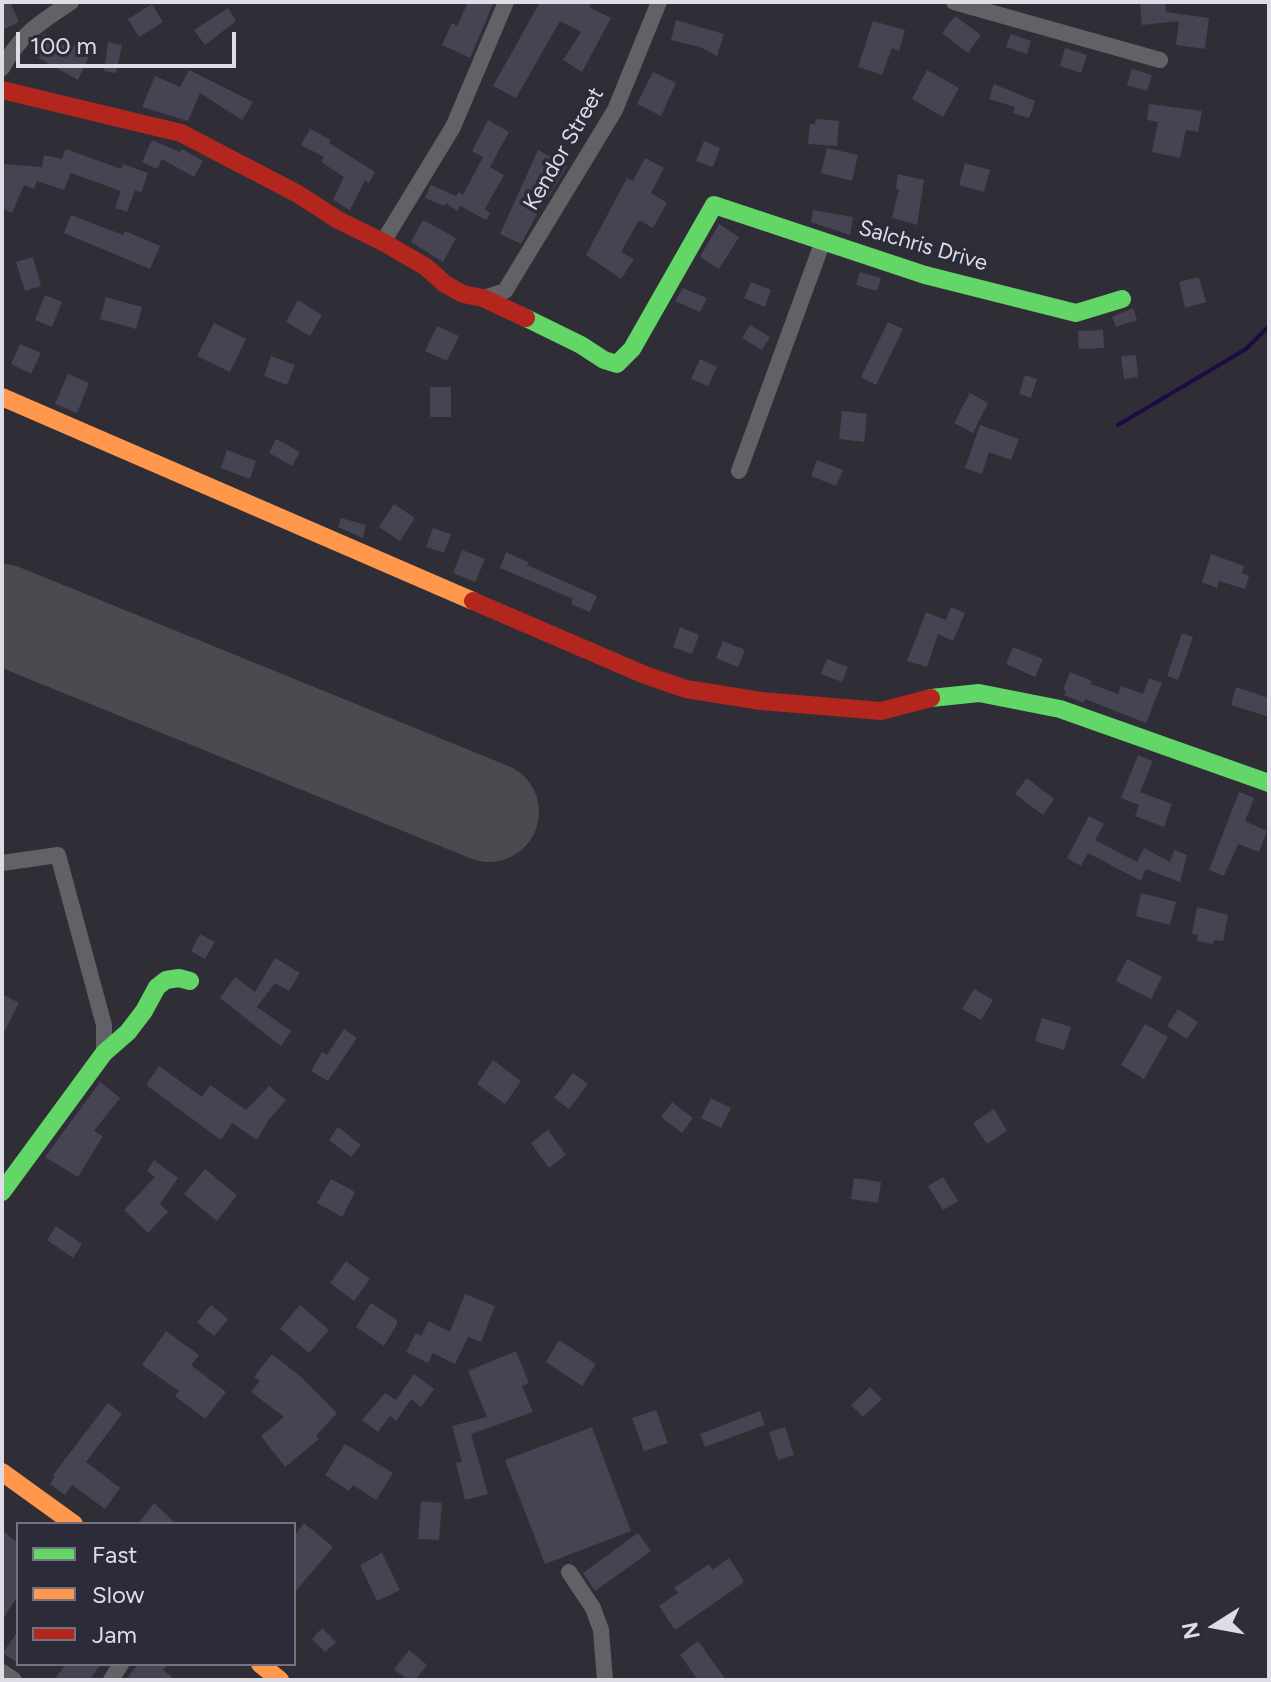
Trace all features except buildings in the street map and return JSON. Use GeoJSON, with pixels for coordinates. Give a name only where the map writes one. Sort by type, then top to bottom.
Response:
{"type":"FeatureCollection","features":[{"type":"Feature","properties":{"kind":"main road"},"geometry":{"type":"LineString","coordinates":[[2,90],[181,133],[383,242],[426,267],[445,284],[463,294],[483,298]]}},
{"type":"Feature","properties":{"kind":"main road","name":"Salchris Drive"},"geometry":{"type":"LineString","coordinates":[[483,298],[617,364],[632,349],[714,205],[925,275],[1076,313],[1122,299]]}},
{"type":"Feature","properties":{"kind":"main road"},"geometry":{"type":"LineString","coordinates":[[2,397],[645,675],[686,689],[761,701],[881,711],[928,698],[979,693],[1060,709],[1269,783]]}},
{"type":"Feature","properties":{"kind":"main road"},"geometry":{"type":"LineString","coordinates":[[2,1192],[104,1053],[128,1032],[157,987],[166,980],[179,978],[190,981]]}},
{"type":"Feature","properties":{"kind":"main road"},"geometry":{"type":"LineString","coordinates":[[2,1472],[71,1522]]}},
{"type":"Feature","properties":{"kind":"main road"},"geometry":{"type":"LineString","coordinates":[[262,1666],[280,1680]]}},
{"type":"Feature","properties":{"kind":"street"},"geometry":{"type":"LineString","coordinates":[[2,68],[33,27],[71,2]]}},
{"type":"Feature","properties":{"kind":"street"},"geometry":{"type":"LineString","coordinates":[[383,242],[453,127],[506,2]]}},
{"type":"Feature","properties":{"kind":"street","name":"Kendor Street"},"geometry":{"type":"LineString","coordinates":[[483,298],[505,291],[595,145],[615,110],[659,2]]}},
{"type":"Feature","properties":{"kind":"street"},"geometry":{"type":"LineString","coordinates":[[954,2],[1160,60]]}},
{"type":"Feature","properties":{"kind":"street"},"geometry":{"type":"LineString","coordinates":[[739,471],[823,241]]}},
{"type":"Feature","properties":{"kind":"street"},"geometry":{"type":"LineString","coordinates":[[2,863],[58,855],[104,1025],[104,1053]]}},
{"type":"Feature","properties":{"kind":"street"},"geometry":{"type":"LineString","coordinates":[[569,1572],[593,1608],[601,1630],[605,1680]]}},
{"type":"Feature","properties":{"kind":"street"},"geometry":{"type":"LineString","coordinates":[[2,1672],[14,1680]]}},
{"type":"Feature","properties":{"kind":"waterway"},"geometry":{"type":"LineString","coordinates":[[1118,425],[1246,349],[1269,326]]}},
{"type":"Feature","properties":{"kind":"runway"},"geometry":{"type":"LineString","coordinates":[[2,614],[489,812]]}},
{"type":"Feature","properties":{"kind":"traffic: fast"},"geometry":{"type":"LineString","coordinates":[[526,318],[617,364],[632,349],[714,205],[925,275],[1076,313],[1122,299]]}},
{"type":"Feature","properties":{"kind":"traffic: fast"},"geometry":{"type":"LineString","coordinates":[[931,698],[979,693],[1060,709],[1269,783]]}},
{"type":"Feature","properties":{"kind":"traffic: fast"},"geometry":{"type":"LineString","coordinates":[[2,1192],[104,1053],[128,1032],[144,1011],[157,987],[166,980],[179,978],[190,981]]}},
{"type":"Feature","properties":{"kind":"traffic: slow"},"geometry":{"type":"LineString","coordinates":[[2,397],[473,601]]}},
{"type":"Feature","properties":{"kind":"traffic: slow"},"geometry":{"type":"LineString","coordinates":[[2,1472],[71,1522]]}},
{"type":"Feature","properties":{"kind":"traffic: slow"},"geometry":{"type":"LineString","coordinates":[[262,1666],[280,1680]]}},
{"type":"Feature","properties":{"kind":"traffic: jam"},"geometry":{"type":"LineString","coordinates":[[2,90],[181,133],[383,242],[426,267],[445,284],[463,294],[483,298],[526,318]]}},
{"type":"Feature","properties":{"kind":"traffic: jam"},"geometry":{"type":"LineString","coordinates":[[473,601],[645,675],[686,689],[761,701],[881,711],[931,698]]}}]}
